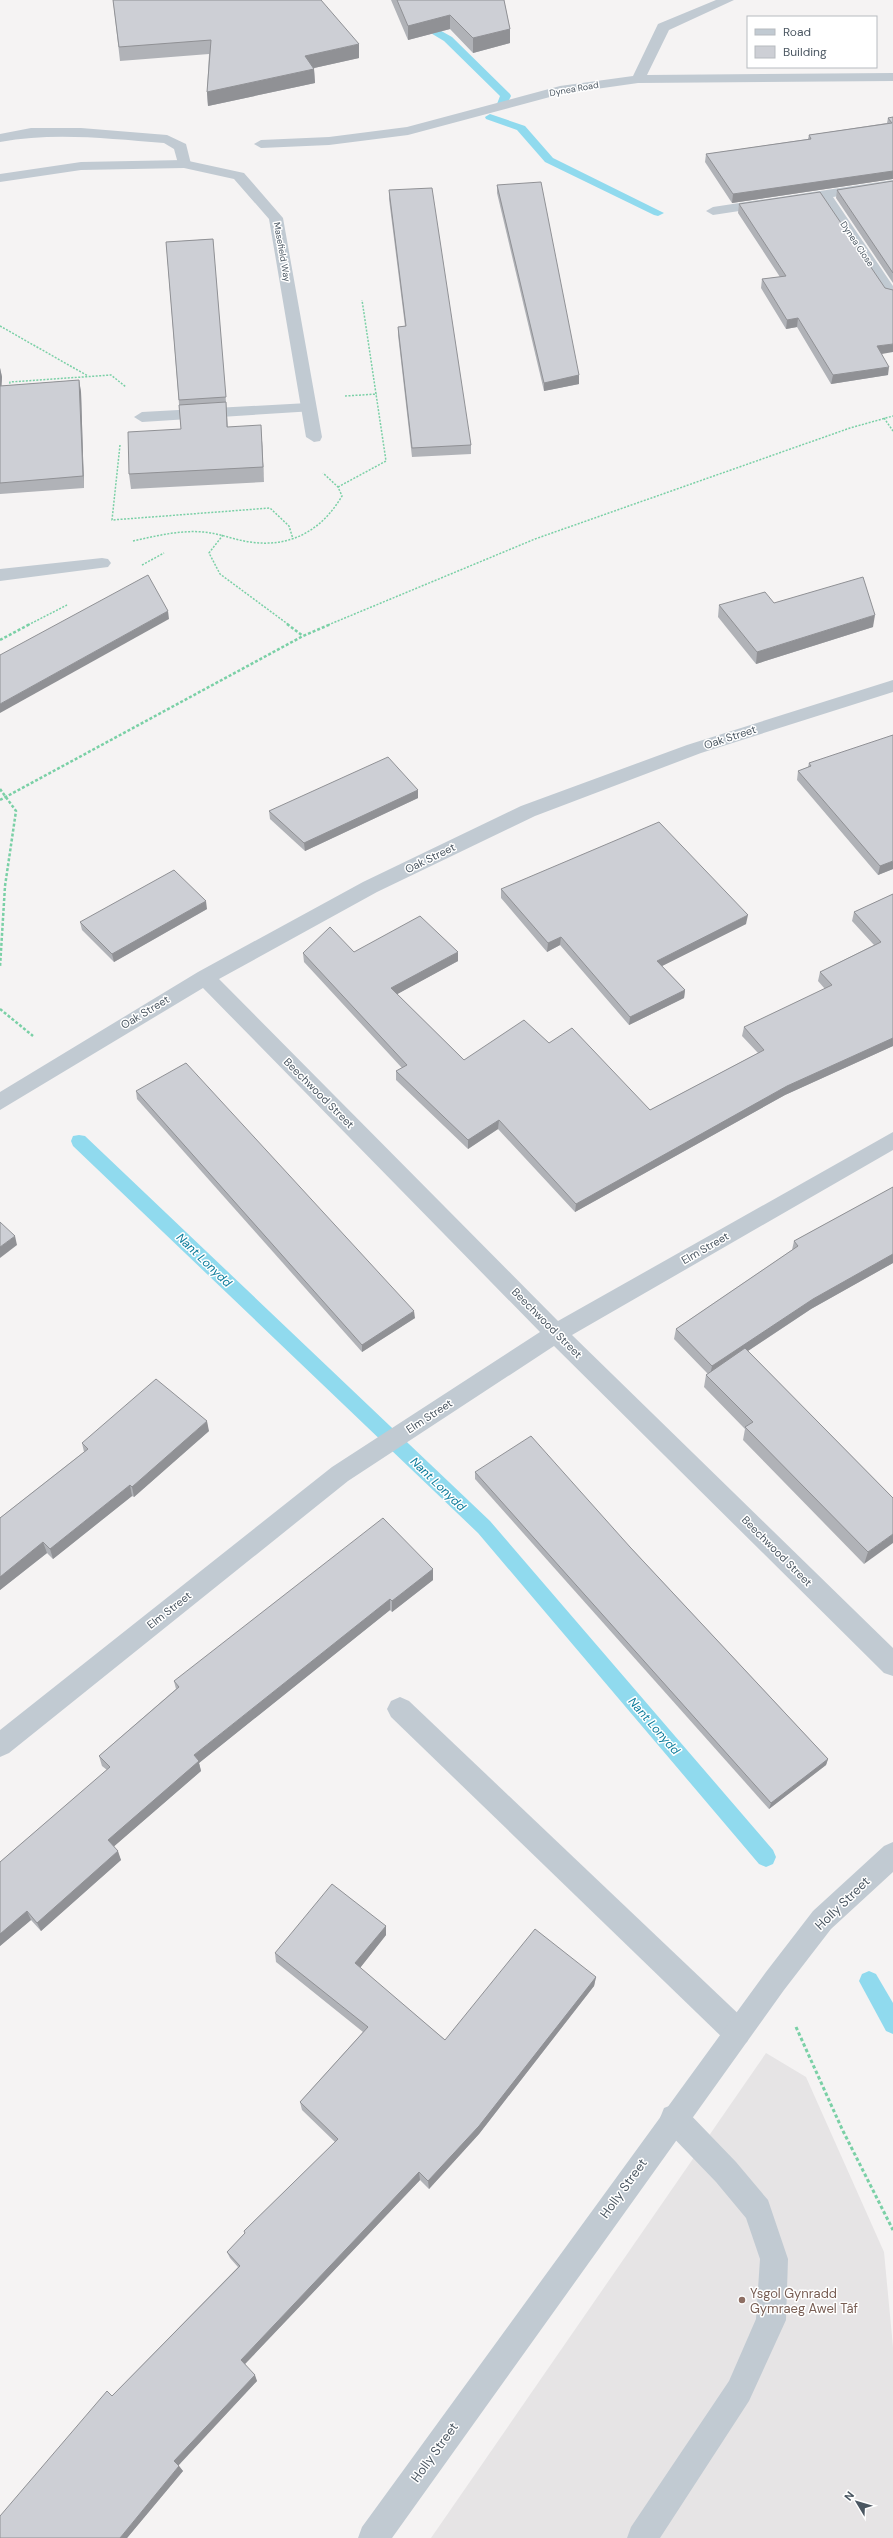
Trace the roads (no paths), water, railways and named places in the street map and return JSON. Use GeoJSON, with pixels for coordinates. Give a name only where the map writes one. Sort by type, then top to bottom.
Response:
{"type":"FeatureCollection","features":[{"type":"Feature","properties":{"kind":"street"},"geometry":{"type":"LineString","coordinates":[[638,80],[663,27],[727,0]]}},
{"type":"Feature","properties":{"kind":"street","name":"Dynea Road"},"geometry":{"type":"LineString","coordinates":[[260,144],[329,140],[408,131],[560,90],[638,80],[893,77]]}},
{"type":"Feature","properties":{"kind":"street"},"geometry":{"type":"LineString","coordinates":[[0,138],[31,132],[81,132],[166,139],[181,147],[184,164]]}},
{"type":"Feature","properties":{"kind":"street","name":"Masefield Way"},"geometry":{"type":"LineString","coordinates":[[0,178],[81,166],[184,164],[239,176],[276,218],[314,437]]}},
{"type":"Feature","properties":{"kind":"street"},"geometry":{"type":"LineString","coordinates":[[713,211],[893,184]]}},
{"type":"Feature","properties":{"kind":"street","name":"Dynea Close"},"geometry":{"type":"LineString","coordinates":[[824,195],[892,294]]}},
{"type":"Feature","properties":{"kind":"street"},"geometry":{"type":"LineString","coordinates":[[142,417],[308,408]]}},
{"type":"Feature","properties":{"kind":"street"},"geometry":{"type":"LineString","coordinates":[[0,575],[102,563]]}},
{"type":"Feature","properties":{"kind":"street","name":"Oak Street"},"geometry":{"type":"LineString","coordinates":[[0,1102],[205,977],[370,887],[528,811],[694,749],[893,686]]}},
{"type":"Feature","properties":{"kind":"street","name":"Beechwood Street"},"geometry":{"type":"LineString","coordinates":[[205,977],[556,1333],[893,1665]]}},
{"type":"Feature","properties":{"kind":"street","name":"Elm Street"},"geometry":{"type":"LineString","coordinates":[[0,1745],[340,1474],[556,1333],[893,1140]]}},
{"type":"Feature","properties":{"kind":"street"},"geometry":{"type":"LineString","coordinates":[[400,1709],[737,2032]]}},
{"type":"Feature","properties":{"kind":"street","name":"Holly Street"},"geometry":{"type":"LineString","coordinates":[[372,2538],[674,2118],[775,1981],[822,1920],[893,1855]]}},
{"type":"Feature","properties":{"kind":"street"},"geometry":{"type":"LineString","coordinates":[[642,2538],[739,2392],[771,2320],[774,2259],[758,2210],[726,2172],[674,2118]]}},
{"type":"Feature","properties":{"kind":"waterway"},"geometry":{"type":"LineString","coordinates":[[418,21],[448,39],[506,96],[502,104]]}},
{"type":"Feature","properties":{"kind":"waterway"},"geometry":{"type":"LineString","coordinates":[[490,117],[521,128],[549,160],[658,213]]}},
{"type":"Feature","properties":{"kind":"waterway","name":"Nant Lonydd"},"geometry":{"type":"LineString","coordinates":[[79,1141],[484,1527],[766,1857]]}},
{"type":"Feature","properties":{"kind":"waterway","name":"Nant Lonydd"},"geometry":{"type":"LineString","coordinates":[[869,1981],[893,2024]]}},
{"type":"Feature","properties":{"kind":"place","name":"Ysgol Gynradd Gymraeg Awel Tâf"},"geometry":{"type":"Point","coordinates":[742,2300]}}]}
